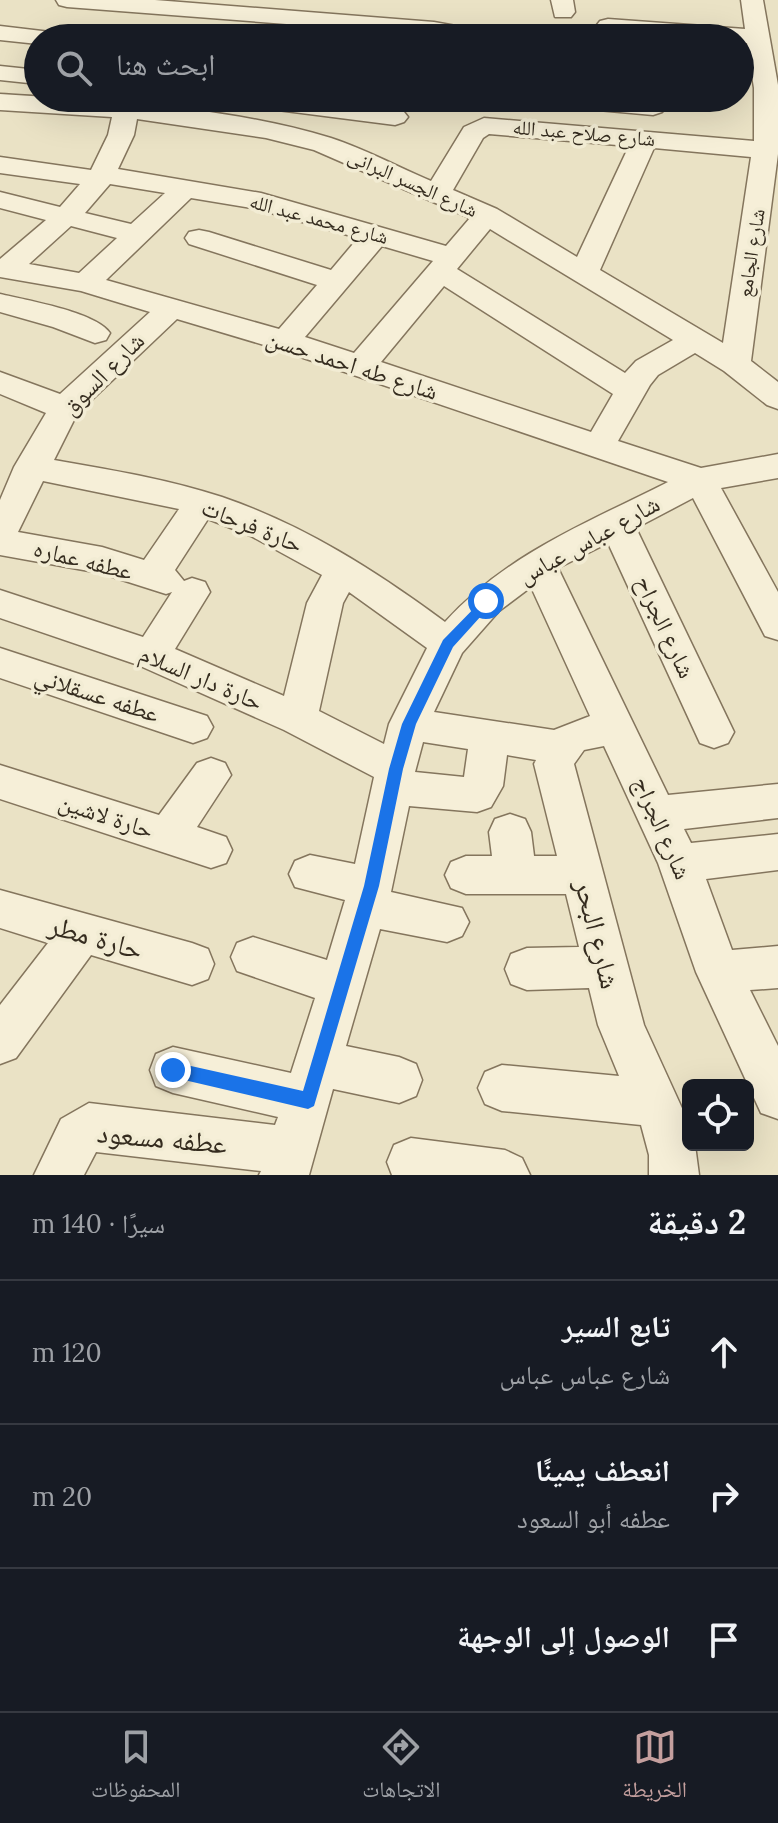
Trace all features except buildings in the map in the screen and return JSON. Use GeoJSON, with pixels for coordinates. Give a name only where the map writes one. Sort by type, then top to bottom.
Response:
{"type":"FeatureCollection","features":[{"type":"Feature","properties":{"kind":"street"},"geometry":{"type":"LineString","coordinates":[[67,0],[147,3],[379,24]]}},
{"type":"Feature","properties":{"kind":"street"},"geometry":{"type":"LineString","coordinates":[[659,24],[760,20]]}},
{"type":"Feature","properties":{"kind":"street","name":"شارع الجامع"},"geometry":{"type":"LineString","coordinates":[[754,77],[760,20]]}},
{"type":"Feature","properties":{"kind":"street"},"geometry":{"type":"LineString","coordinates":[[0,33],[24,35]]}},
{"type":"Feature","properties":{"kind":"street"},"geometry":{"type":"LineString","coordinates":[[0,73],[24,76]]}},
{"type":"Feature","properties":{"kind":"street","name":"شارع الجامع"},"geometry":{"type":"LineString","coordinates":[[735,364],[746,283],[766,230],[769,157],[754,91]]}},
{"type":"Feature","properties":{"kind":"street","name":"شارع الجسر البرانى"},"geometry":{"type":"LineString","coordinates":[[0,102],[24,103]]}},
{"type":"Feature","properties":{"kind":"street"},"geometry":{"type":"LineString","coordinates":[[3,269],[66,216],[101,177],[124,133],[141,112]]}},
{"type":"Feature","properties":{"kind":"street","name":"شارع الجسر البرانى"},"geometry":{"type":"LineString","coordinates":[[171,112],[295,136],[349,154],[487,215],[735,364],[778,398]]}},
{"type":"Feature","properties":{"kind":"street"},"geometry":{"type":"LineString","coordinates":[[356,112],[395,117]]}},
{"type":"Feature","properties":{"kind":"street"},"geometry":{"type":"LineString","coordinates":[[349,154],[401,112]]}},
{"type":"Feature","properties":{"kind":"street"},"geometry":{"type":"LineString","coordinates":[[584,274],[653,124],[607,112]]}},
{"type":"Feature","properties":{"kind":"street","name":"شارع صلاح عبد الله"},"geometry":{"type":"LineString","coordinates":[[438,193],[473,133],[484,126],[653,124],[769,157]]}},
{"type":"Feature","properties":{"kind":"street","name":"شارع محمد عبد الله"},"geometry":{"type":"LineString","coordinates":[[0,165],[186,188],[297,209],[377,234],[445,263],[629,390]]}},
{"type":"Feature","properties":{"kind":"street"},"geometry":{"type":"LineString","coordinates":[[85,283],[186,188]]}},
{"type":"Feature","properties":{"kind":"street"},"geometry":{"type":"LineString","coordinates":[[0,200],[136,234]]}},
{"type":"Feature","properties":{"kind":"street"},"geometry":{"type":"LineString","coordinates":[[360,367],[487,215]]}},
{"type":"Feature","properties":{"kind":"street"},"geometry":{"type":"LineString","coordinates":[[285,341],[377,234]]}},
{"type":"Feature","properties":{"kind":"street"},"geometry":{"type":"LineString","coordinates":[[199,238],[336,281]]}},
{"type":"Feature","properties":{"kind":"street","name":"شارع طه احمد حسن"},"geometry":{"type":"LineString","coordinates":[[3,269],[85,283],[285,341],[700,480]]}},
{"type":"Feature","properties":{"kind":"street"},"geometry":{"type":"LineString","coordinates":[[746,283],[778,287]]}},
{"type":"Feature","properties":{"kind":"street"},"geometry":{"type":"LineString","coordinates":[[0,303],[64,320],[95,333]]}},
{"type":"Feature","properties":{"kind":"street","name":"شارع السوق"},"geometry":{"type":"LineString","coordinates":[[0,533],[31,467],[64,408],[172,308]]}},
{"type":"Feature","properties":{"kind":"street"},"geometry":{"type":"LineString","coordinates":[[598,448],[629,390],[647,368],[695,340]]}},
{"type":"Feature","properties":{"kind":"street"},"geometry":{"type":"LineString","coordinates":[[0,382],[64,408]]}},
{"type":"Feature","properties":{"kind":"street","name":"حارة فرحات"},"geometry":{"type":"LineString","coordinates":[[31,467],[158,491],[260,527],[344,569],[448,644]]}},
{"type":"Feature","properties":{"kind":"street","name":"شارع عباس عباس"},"geometry":{"type":"LineString","coordinates":[[288,1163],[368,896],[409,724],[448,644],[486,601],[538,563],[700,480],[777,468]]}},
{"type":"Feature","properties":{"kind":"street"},"geometry":{"type":"LineString","coordinates":[[700,480],[778,626]]}},
{"type":"Feature","properties":{"kind":"street"},"geometry":{"type":"LineString","coordinates":[[151,655],[170,584],[200,504]]}},
{"type":"Feature","properties":{"kind":"street","name":"شارع الجراح"},"geometry":{"type":"LineString","coordinates":[[616,523],[714,732]]}},
{"type":"Feature","properties":{"kind":"street","name":"عطفه عماره"},"geometry":{"type":"LineString","coordinates":[[0,542],[102,560],[170,584]]}},
{"type":"Feature","properties":{"kind":"street","name":"شارع الجراج"},"geometry":{"type":"LineString","coordinates":[[538,563],[657,814],[679,863],[718,972],[776,1089]]}},
{"type":"Feature","properties":{"kind":"street"},"geometry":{"type":"LineString","coordinates":[[298,719],[325,603],[344,569]]}},
{"type":"Feature","properties":{"kind":"street","name":"حارة دار السلام"},"geometry":{"type":"LineString","coordinates":[[0,604],[151,655],[298,719],[394,778]]}},
{"type":"Feature","properties":{"kind":"street","name":"عطفه عسقلاني"},"geometry":{"type":"LineString","coordinates":[[0,663],[193,727]]}},
{"type":"Feature","properties":{"kind":"street"},"geometry":{"type":"LineString","coordinates":[[409,724],[559,747],[573,736],[616,728]]}},
{"type":"Feature","properties":{"kind":"street"},"geometry":{"type":"LineString","coordinates":[[394,778],[477,795],[483,786],[489,736]]}},
{"type":"Feature","properties":{"kind":"street","name":"شارع البحر"},"geometry":{"type":"LineString","coordinates":[[559,747],[554,764],[607,967],[630,1051],[668,1133],[674,1175]]}},
{"type":"Feature","properties":{"kind":"street"},"geometry":{"type":"LineString","coordinates":[[168,836],[211,775]]}},
{"type":"Feature","properties":{"kind":"street","name":"حارة لاشين"},"geometry":{"type":"LineString","coordinates":[[0,782],[211,850]]}},
{"type":"Feature","properties":{"kind":"street"},"geometry":{"type":"LineString","coordinates":[[657,814],[778,801]]}},
{"type":"Feature","properties":{"kind":"street"},"geometry":{"type":"LineString","coordinates":[[510,832],[515,875]]}},
{"type":"Feature","properties":{"kind":"street"},"geometry":{"type":"LineString","coordinates":[[679,863],[778,852]]}},
{"type":"Feature","properties":{"kind":"street"},"geometry":{"type":"LineString","coordinates":[[310,874],[447,922]]}},
{"type":"Feature","properties":{"kind":"street"},"geometry":{"type":"LineString","coordinates":[[466,875],[583,875]]}},
{"type":"Feature","properties":{"kind":"street","name":"حارة مطر"},"geometry":{"type":"LineString","coordinates":[[0,909],[192,964]]}},
{"type":"Feature","properties":{"kind":"street"},"geometry":{"type":"LineString","coordinates":[[0,1042],[82,933]]}},
{"type":"Feature","properties":{"kind":"street"},"geometry":{"type":"LineString","coordinates":[[253,957],[342,986]]}},
{"type":"Feature","properties":{"kind":"street"},"geometry":{"type":"LineString","coordinates":[[527,969],[607,967]]}},
{"type":"Feature","properties":{"kind":"street"},"geometry":{"type":"LineString","coordinates":[[718,972],[778,967]]}},
{"type":"Feature","properties":{"kind":"street"},"geometry":{"type":"LineString","coordinates":[[173,1070],[314,1082],[399,1080]]}},
{"type":"Feature","properties":{"kind":"street"},"geometry":{"type":"LineString","coordinates":[[502,1088],[656,1103]]}},
{"type":"Feature","properties":{"kind":"street","name":"عطفه مسعود"},"geometry":{"type":"LineString","coordinates":[[59,1175],[80,1132],[89,1127],[288,1163]]}},
{"type":"Feature","properties":{"kind":"street"},"geometry":{"type":"LineString","coordinates":[[411,1162],[505,1175]]}},
{"type":"Feature","properties":{"kind":"route"},"geometry":{"type":"LineString","coordinates":[[173,1070],[308,1100],[371,886],[409,724],[448,644],[486,601]]}}]}
